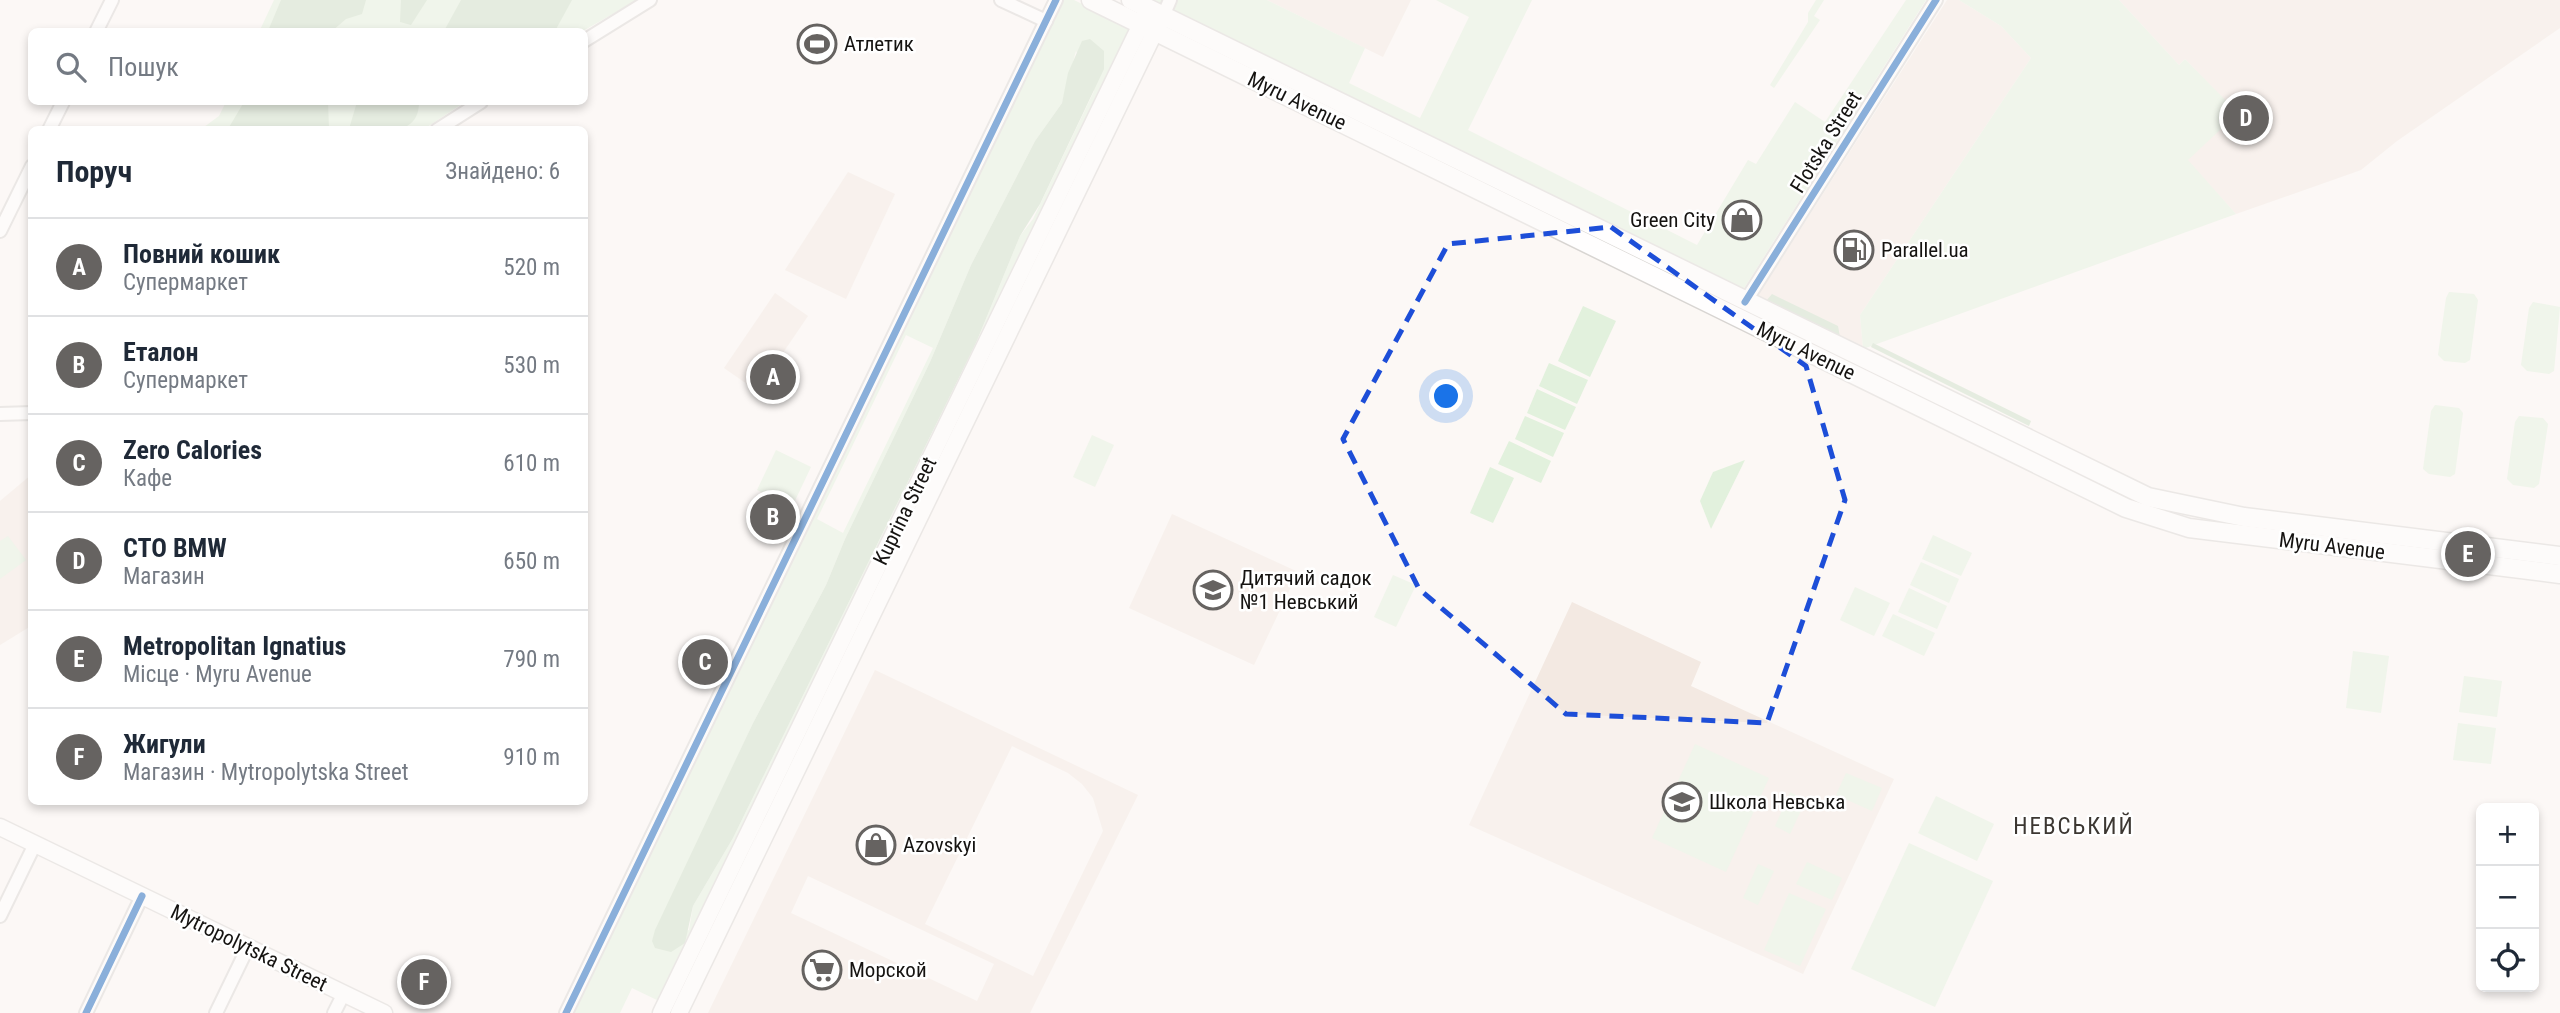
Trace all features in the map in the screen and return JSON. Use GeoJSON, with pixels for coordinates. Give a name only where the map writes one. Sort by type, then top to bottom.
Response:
{"type":"FeatureCollection","features":[{"type":"Feature","properties":{"kind":"highway","name":"Myru Avenue"},"geometry":{"type":"LineString","coordinates":[[1091,0],[1155,13]]}},
{"type":"Feature","properties":{"kind":"highway","name":"Myru Avenue"},"geometry":{"type":"LineString","coordinates":[[1131,0],[1352,119],[1740,310],[1940,407],[2148,497],[2193,509],[2560,556]]}},
{"type":"Feature","properties":{"kind":"highway","name":"Myru Avenue"},"geometry":{"type":"LineString","coordinates":[[1940,407],[2126,508],[2189,528],[2560,574]]}},
{"type":"Feature","properties":{"kind":"main road","name":"Kuprina Street"},"geometry":{"type":"LineString","coordinates":[[679,1013],[852,638],[1155,13]]}},
{"type":"Feature","properties":{"kind":"main road","name":"Kuprina Street"},"geometry":{"type":"LineString","coordinates":[[661,1013],[852,638]]}},
{"type":"Feature","properties":{"kind":"main road","name":"Mytropolytska Street"},"geometry":{"type":"LineString","coordinates":[[0,827],[384,1013]]}},
{"type":"Feature","properties":{"kind":"street"},"geometry":{"type":"LineString","coordinates":[[98,28],[112,0]]}},
{"type":"Feature","properties":{"kind":"street"},"geometry":{"type":"LineString","coordinates":[[588,39],[650,0]]}},
{"type":"Feature","properties":{"kind":"street"},"geometry":{"type":"LineString","coordinates":[[1001,0],[1046,21]]}},
{"type":"Feature","properties":{"kind":"street"},"geometry":{"type":"LineString","coordinates":[[566,1013],[1056,0]]}},
{"type":"Feature","properties":{"kind":"street","name":"Flotska Street"},"geometry":{"type":"LineString","coordinates":[[1740,310],[1936,0]]}},
{"type":"Feature","properties":{"kind":"street"},"geometry":{"type":"LineString","coordinates":[[51,126],[61,105]]}},
{"type":"Feature","properties":{"kind":"street"},"geometry":{"type":"LineString","coordinates":[[443,126],[476,105]]}},
{"type":"Feature","properties":{"kind":"street"},"geometry":{"type":"LineString","coordinates":[[0,231],[28,174]]}},
{"type":"Feature","properties":{"kind":"street"},"geometry":{"type":"LineString","coordinates":[[0,414],[28,413]]}},
{"type":"Feature","properties":{"kind":"street"},"geometry":{"type":"LineString","coordinates":[[0,916],[35,844]]}},
{"type":"Feature","properties":{"kind":"street"},"geometry":{"type":"LineString","coordinates":[[86,1013],[142,896]]}},
{"type":"Feature","properties":{"kind":"street"},"geometry":{"type":"LineString","coordinates":[[216,1013],[248,947]]}},
{"type":"Feature","properties":{"kind":"street"},"geometry":{"type":"LineString","coordinates":[[334,1013],[344,993]]}},
{"type":"Feature","properties":{"kind":"highlighted area"},"geometry":{"type":"Polygon","coordinates":[[[1611,227],[1806,366],[1845,500],[1767,723],[1566,714],[1419,589],[1343,439],[1448,244],[1611,227]]]}},
{"type":"Feature","properties":{"kind":"shaded area"},"geometry":{"type":"Polygon","coordinates":[[[1267,0],[1411,0],[1383,57],[1267,0]]]}},
{"type":"Feature","properties":{"kind":"shaded area"},"geometry":{"type":"Polygon","coordinates":[[[1947,0],[1959,0],[2001,26],[2031,58],[1860,315],[1863,349],[1757,297],[1947,0]]]}},
{"type":"Feature","properties":{"kind":"shaded area"},"geometry":{"type":"Polygon","coordinates":[[[2119,0],[2560,0],[2560,28],[2397,141],[2361,170],[2236,214],[2187,160],[2237,113],[2185,59],[2179,65],[2119,0]]]}},
{"type":"Feature","properties":{"kind":"shaded area"},"geometry":{"type":"Polygon","coordinates":[[[848,172],[895,194],[846,299],[785,270],[848,172]]]}},
{"type":"Feature","properties":{"kind":"shaded area"},"geometry":{"type":"Polygon","coordinates":[[[775,293],[808,316],[757,391],[724,368],[775,293]]]}},
{"type":"Feature","properties":{"kind":"shaded area"},"geometry":{"type":"Polygon","coordinates":[[[28,478],[28,628],[0,645],[0,501],[28,478]]]}},
{"type":"Feature","properties":{"kind":"shaded area","name":"Дитячий садок №1 Невський"},"geometry":{"type":"Polygon","coordinates":[[[1172,514],[1298,572],[1254,665],[1129,608],[1172,514]]]}},
{"type":"Feature","properties":{"kind":"shaded area","name":"Школа Невська"},"geometry":{"type":"Polygon","coordinates":[[[1572,602],[1701,662],[1691,686],[1894,779],[1803,974],[1469,825],[1572,602]]]}},
{"type":"Feature","properties":{"kind":"shaded area","name":"Azovskyi"},"geometry":{"type":"Polygon","coordinates":[[[875,670],[1138,795],[1030,1013],[708,1013],[875,670]],[[1012,746],[925,924],[1033,976],[1103,831],[1093,798],[1082,784],[1068,773],[1012,746]],[[808,876],[791,913],[977,1001],[994,964],[808,876]]]}},
{"type":"Feature","properties":{"kind":"green space"},"geometry":{"type":"Polygon","coordinates":[[[274,0],[637,0],[588,28],[261,28],[274,0]]]}},
{"type":"Feature","properties":{"kind":"green space"},"geometry":{"type":"Polygon","coordinates":[[[281,0],[366,0],[362,14],[346,19],[336,28],[269,28],[281,0]]]}},
{"type":"Feature","properties":{"kind":"green space"},"geometry":{"type":"Polygon","coordinates":[[[401,0],[427,0],[411,25],[400,22],[401,0]]]}},
{"type":"Feature","properties":{"kind":"green space"},"geometry":{"type":"Polygon","coordinates":[[[461,0],[572,0],[557,28],[446,28],[461,0]]]}},
{"type":"Feature","properties":{"kind":"green space"},"geometry":{"type":"Polygon","coordinates":[[[1061,0],[1074,0],[1132,29],[659,1001],[632,988],[620,1013],[572,1013],[1061,0]],[[1076,51],[1062,103],[1035,141],[971,265],[930,362],[845,539],[826,585],[753,723],[652,941],[689,930],[693,906],[733,838],[976,343],[1020,236],[1033,219],[1094,91],[1076,51]],[[906,335],[817,519],[843,533],[933,348],[906,335]]]}},
{"type":"Feature","properties":{"kind":"green space"},"geometry":{"type":"Polygon","coordinates":[[[1152,0],[1267,0],[1365,48],[1349,83],[1420,118],[1469,17],[1436,0],[1532,0],[1468,130],[1697,245],[1748,160],[1756,164],[1795,102],[1825,122],[1906,0],[1926,0],[1743,290],[1152,0]]]}},
{"type":"Feature","properties":{"kind":"green space"},"geometry":{"type":"Polygon","coordinates":[[[1816,0],[1824,0],[1814,16],[1820,20],[1774,88],[1770,85],[1808,22],[1808,13],[1816,0]]]}},
{"type":"Feature","properties":{"kind":"green space"},"geometry":{"type":"Polygon","coordinates":[[[1959,0],[2119,0],[2179,65],[2185,59],[2238,113],[2188,160],[2236,214],[1863,349],[1860,315],[2031,58],[2001,26],[1959,0]]]}},
{"type":"Feature","properties":{"kind":"green space"},"geometry":{"type":"Polygon","coordinates":[[[1090,39],[1104,51],[1104,69],[1040,204],[1020,236],[976,343],[733,838],[693,906],[685,943],[671,952],[655,948],[652,941],[655,930],[753,723],[826,585],[845,539],[930,362],[971,265],[1035,141],[1062,103],[1068,73],[1082,41],[1090,39]]]}},
{"type":"Feature","properties":{"kind":"green space"},"geometry":{"type":"Polygon","coordinates":[[[224,105],[460,105],[429,126],[205,126],[219,116],[224,105]]]}},
{"type":"Feature","properties":{"kind":"green space"},"geometry":{"type":"Polygon","coordinates":[[[242,105],[328,105],[329,126],[230,126],[242,105]]]}},
{"type":"Feature","properties":{"kind":"green space"},"geometry":{"type":"Polygon","coordinates":[[[356,105],[418,105],[417,114],[407,126],[350,126],[356,105]]]}},
{"type":"Feature","properties":{"kind":"green space"},"geometry":{"type":"Polygon","coordinates":[[[2449,292],[2474,294],[2478,300],[2470,360],[2465,363],[2444,361],[2438,355],[2449,292]]]}},
{"type":"Feature","properties":{"kind":"green space"},"geometry":{"type":"Polygon","coordinates":[[[1772,294],[1838,326],[1840,337],[1766,301],[1772,294]]]}},
{"type":"Feature","properties":{"kind":"green space"},"geometry":{"type":"Polygon","coordinates":[[[2533,302],[2560,307],[2554,371],[2549,374],[2527,371],[2521,365],[2529,308],[2533,302]]]}},
{"type":"Feature","properties":{"kind":"green space"},"geometry":{"type":"Polygon","coordinates":[[[1583,306],[1616,321],[1590,377],[1558,361],[1583,306]]]}},
{"type":"Feature","properties":{"kind":"green space"},"geometry":{"type":"Polygon","coordinates":[[[1873,343],[2031,421],[2029,426],[1871,347],[1873,343]]]}},
{"type":"Feature","properties":{"kind":"green space"},"geometry":{"type":"Polygon","coordinates":[[[1549,363],[1588,380],[1577,404],[1539,386],[1549,363]]]}},
{"type":"Feature","properties":{"kind":"green space"},"geometry":{"type":"Polygon","coordinates":[[[1537,389],[1576,407],[1565,430],[1527,413],[1537,389]]]}},
{"type":"Feature","properties":{"kind":"green space"},"geometry":{"type":"Polygon","coordinates":[[[2435,405],[2459,408],[2463,413],[2455,474],[2450,477],[2429,474],[2423,469],[2431,411],[2435,405]]]}},
{"type":"Feature","properties":{"kind":"green space"},"geometry":{"type":"Polygon","coordinates":[[[1525,416],[1564,433],[1553,457],[1515,439],[1525,416]]]}},
{"type":"Feature","properties":{"kind":"green space"},"geometry":{"type":"Polygon","coordinates":[[[2519,416],[2543,418],[2548,424],[2539,484],[2534,488],[2513,485],[2507,479],[2515,422],[2519,416]]]}},
{"type":"Feature","properties":{"kind":"green space"},"geometry":{"type":"Polygon","coordinates":[[[1092,435],[1114,445],[1095,487],[1073,477],[1092,435]]]}},
{"type":"Feature","properties":{"kind":"green space"},"geometry":{"type":"Polygon","coordinates":[[[1509,441],[1551,461],[1541,483],[1498,464],[1509,441]]]}},
{"type":"Feature","properties":{"kind":"green space"},"geometry":{"type":"Polygon","coordinates":[[[776,450],[811,467],[792,507],[757,490],[776,450]]]}},
{"type":"Feature","properties":{"kind":"green space"},"geometry":{"type":"Polygon","coordinates":[[[1745,460],[1711,529],[1700,501],[1713,472],[1745,460]]]}},
{"type":"Feature","properties":{"kind":"green space"},"geometry":{"type":"Polygon","coordinates":[[[1490,467],[1514,478],[1493,523],[1470,513],[1490,467]]]}},
{"type":"Feature","properties":{"kind":"green space"},"geometry":{"type":"Polygon","coordinates":[[[1933,535],[1972,553],[1961,576],[1922,559],[1933,535]]]}},
{"type":"Feature","properties":{"kind":"green space"},"geometry":{"type":"Polygon","coordinates":[[[8,536],[26,560],[0,579],[0,541],[8,536]]]}},
{"type":"Feature","properties":{"kind":"green space"},"geometry":{"type":"Polygon","coordinates":[[[1921,562],[1959,579],[1949,603],[1910,585],[1921,562]]]}},
{"type":"Feature","properties":{"kind":"green space"},"geometry":{"type":"Polygon","coordinates":[[[1393,575],[1416,585],[1396,627],[1374,617],[1393,575]]]}},
{"type":"Feature","properties":{"kind":"green space"},"geometry":{"type":"Polygon","coordinates":[[[1855,587],[1890,603],[1874,636],[1840,620],[1855,587]]]}},
{"type":"Feature","properties":{"kind":"green space"},"geometry":{"type":"Polygon","coordinates":[[[1909,588],[1947,606],[1937,629],[1898,612],[1909,588]]]}},
{"type":"Feature","properties":{"kind":"green space"},"geometry":{"type":"Polygon","coordinates":[[[1893,614],[1935,633],[1924,656],[1882,636],[1893,614]]]}},
{"type":"Feature","properties":{"kind":"green space"},"geometry":{"type":"Polygon","coordinates":[[[2353,651],[2389,656],[2381,713],[2346,708],[2353,651]]]}},
{"type":"Feature","properties":{"kind":"green space"},"geometry":{"type":"Polygon","coordinates":[[[2464,676],[2502,681],[2497,717],[2459,712],[2464,676]]]}},
{"type":"Feature","properties":{"kind":"green space"},"geometry":{"type":"Polygon","coordinates":[[[2458,723],[2496,728],[2491,764],[2453,760],[2458,723]]]}},
{"type":"Feature","properties":{"kind":"green space"},"geometry":{"type":"Polygon","coordinates":[[[1695,744],[1769,778],[1726,872],[1652,838],[1695,744]]]}},
{"type":"Feature","properties":{"kind":"green space"},"geometry":{"type":"Polygon","coordinates":[[[1846,773],[1882,788],[1872,811],[1836,795],[1846,773]]]}},
{"type":"Feature","properties":{"kind":"green space"},"geometry":{"type":"Polygon","coordinates":[[[1790,792],[1806,800],[1790,834],[1775,826],[1790,792]]]}},
{"type":"Feature","properties":{"kind":"green space"},"geometry":{"type":"Polygon","coordinates":[[[1936,796],[1994,824],[1977,861],[1918,833],[1936,796]]]}},
{"type":"Feature","properties":{"kind":"green space"},"geometry":{"type":"Polygon","coordinates":[[[1909,843],[1993,881],[1935,1007],[1851,969],[1909,843]]]}},
{"type":"Feature","properties":{"kind":"green space"},"geometry":{"type":"Polygon","coordinates":[[[1807,862],[1842,878],[1832,900],[1796,884],[1807,862]]]}},
{"type":"Feature","properties":{"kind":"green space"},"geometry":{"type":"Polygon","coordinates":[[[1758,864],[1774,871],[1758,905],[1743,898],[1758,864]]]}},
{"type":"Feature","properties":{"kind":"green space"},"geometry":{"type":"Polygon","coordinates":[[[1789,893],[1826,909],[1800,966],[1764,950],[1789,893]]]}},
{"type":"Feature","properties":{"kind":"cycle path"},"geometry":{"type":"LineString","coordinates":[[566,1013],[1056,0]]}},
{"type":"Feature","properties":{"kind":"cycle path"},"geometry":{"type":"LineString","coordinates":[[1745,302],[1936,0]]}},
{"type":"Feature","properties":{"kind":"cycle path"},"geometry":{"type":"LineString","coordinates":[[86,1013],[142,896]]}},
{"type":"Feature","properties":{"kind":"place","name":"Атлетик"},"geometry":{"type":"Point","coordinates":[817,44]}},
{"type":"Feature","properties":{"kind":"place","name":"СТО BMW"},"geometry":{"type":"Point","coordinates":[2246,118]}},
{"type":"Feature","properties":{"kind":"place","name":"Green City"},"geometry":{"type":"Point","coordinates":[1742,220]}},
{"type":"Feature","properties":{"kind":"place","name":"Parallel.ua"},"geometry":{"type":"Point","coordinates":[1854,250]}},
{"type":"Feature","properties":{"kind":"place","name":"Повний кошик"},"geometry":{"type":"Point","coordinates":[773,377]}},
{"type":"Feature","properties":{"kind":"place","name":"Еталон"},"geometry":{"type":"Point","coordinates":[773,517]}},
{"type":"Feature","properties":{"kind":"place","name":"Metropolitan Ignatius"},"geometry":{"type":"Point","coordinates":[2468,554]}},
{"type":"Feature","properties":{"kind":"place","name":"Дитячий садок №1 Невський"},"geometry":{"type":"Point","coordinates":[1213,590]}},
{"type":"Feature","properties":{"kind":"place","name":"Zero Calories"},"geometry":{"type":"Point","coordinates":[705,662]}},
{"type":"Feature","properties":{"kind":"place","name":"Школа Невська"},"geometry":{"type":"Point","coordinates":[1682,802]}},
{"type":"Feature","properties":{"kind":"place","name":"Azovskyi"},"geometry":{"type":"Point","coordinates":[876,845]}},
{"type":"Feature","properties":{"kind":"place","name":"Морской"},"geometry":{"type":"Point","coordinates":[822,970]}},
{"type":"Feature","properties":{"kind":"place","name":"Жигули"},"geometry":{"type":"Point","coordinates":[424,982]}},
{"type":"Feature","properties":{"kind":"district","name":"НЕВСЬКИЙ"},"geometry":{"type":"Point","coordinates":[2074,826]}}]}
